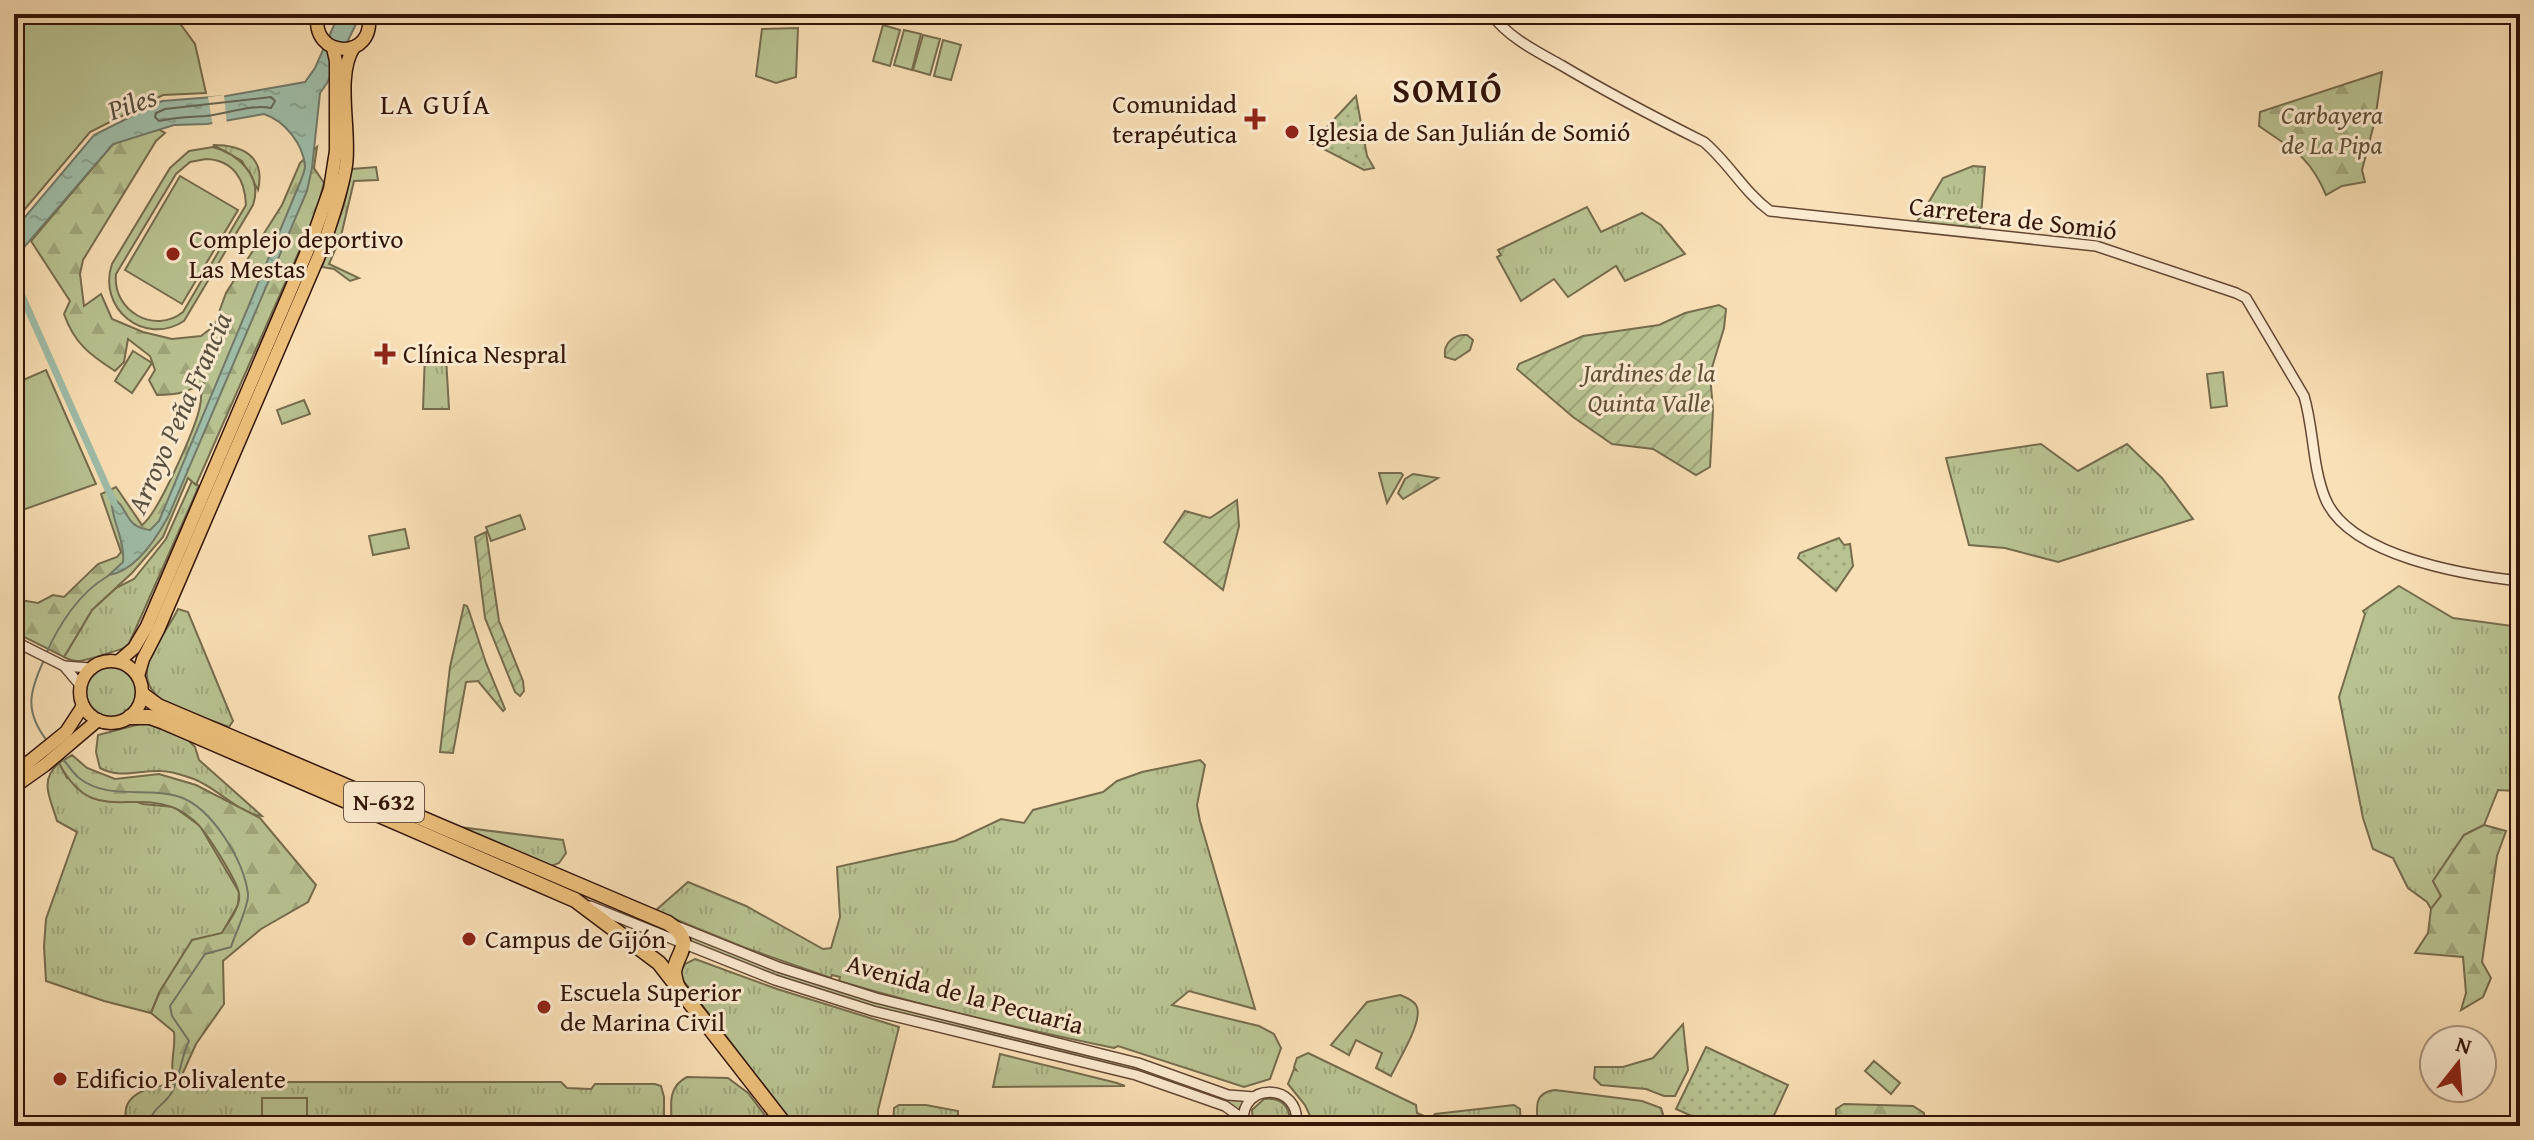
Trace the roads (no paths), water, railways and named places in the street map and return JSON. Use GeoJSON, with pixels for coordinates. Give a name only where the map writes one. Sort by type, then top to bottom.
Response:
{"type":"FeatureCollection","features":[{"type":"Feature","properties":{"kind":"highway","name":"Avenida de la Pecuaria"},"geometry":{"type":"LineString","coordinates":[[143,695],[158,706],[668,923]]}},
{"type":"Feature","properties":{"kind":"highway","name":"N-632"},"geometry":{"type":"LineString","coordinates":[[130,717],[150,717],[164,722],[575,900],[659,963],[786,1126]]}},
{"type":"Feature","properties":{"kind":"highway"},"geometry":{"type":"LineString","coordinates":[[668,923],[680,934],[682,950],[674,973],[677,987]]}},
{"type":"Feature","properties":{"kind":"highway","name":"N-632"},"geometry":{"type":"LineString","coordinates":[[701,1018],[778,1126]]}},
{"type":"Feature","properties":{"kind":"main road"},"geometry":{"type":"LineString","coordinates":[[138,676],[324,244],[341,190],[346,164],[345,76],[348,58],[344,48],[320,37],[317,15]]}},
{"type":"Feature","properties":{"kind":"main road"},"geometry":{"type":"LineString","coordinates":[[119,661],[134,648],[147,626],[312,240],[332,177],[336,151],[336,77],[344,48],[368,34],[370,15]]}},
{"type":"Feature","properties":{"kind":"main road"},"geometry":{"type":"LineString","coordinates":[[70,736],[83,706],[80,685],[90,668],[101,662],[119,661],[138,676],[143,695],[137,710],[130,717]]}},
{"type":"Feature","properties":{"kind":"main road"},"geometry":{"type":"LineString","coordinates":[[14,787],[70,736],[98,720],[83,706]]}},
{"type":"Feature","properties":{"kind":"main road","name":"N-632"},"geometry":{"type":"LineString","coordinates":[[98,720],[114,723],[130,717]]}},
{"type":"Feature","properties":{"kind":"main road"},"geometry":{"type":"LineString","coordinates":[[14,774],[41,761]]}},
{"type":"Feature","properties":{"kind":"street","name":"Carretera de Somió"},"geometry":{"type":"LineString","coordinates":[[1491,14],[1500,26],[1533,49],[1590,83],[1704,142],[1718,154],[1757,202],[1770,211],[2096,246],[2246,298],[2304,396],[2317,478],[2326,503],[2340,520],[2356,535],[2375,546],[2471,576],[2520,581]]}},
{"type":"Feature","properties":{"kind":"street"},"geometry":{"type":"LineString","coordinates":[[14,641],[63,665],[90,668]]}},
{"type":"Feature","properties":{"kind":"street"},"geometry":{"type":"LineString","coordinates":[[63,665],[80,685]]}},
{"type":"Feature","properties":{"kind":"street"},"geometry":{"type":"LineString","coordinates":[[575,900],[627,921],[682,950]]}},
{"type":"Feature","properties":{"kind":"street","name":"Avenida de la Pecuaria"},"geometry":{"type":"LineString","coordinates":[[668,923],[778,967],[876,998],[1138,1063],[1228,1095],[1254,1097],[1264,1092],[1283,1095],[1294,1108],[1299,1124]]}},
{"type":"Feature","properties":{"kind":"street","name":"Avenida de la Pecuaria"},"geometry":{"type":"LineString","coordinates":[[682,950],[703,952],[775,980],[873,1011],[1136,1075],[1225,1106],[1243,1122]]}},
{"type":"Feature","properties":{"kind":"street"},"geometry":{"type":"LineString","coordinates":[[1243,1122],[1247,1104],[1254,1097]]}},
{"type":"Feature","properties":{"kind":"water"},"geometry":{"type":"Polygon","coordinates":[[[339,14],[361,14],[320,93],[307,191],[168,517],[136,561],[109,575],[123,562],[111,497],[141,528],[150,530],[159,521],[301,181],[304,158],[286,128],[264,114],[207,124],[174,125],[113,144],[19,253],[14,267],[14,230],[94,135],[162,101],[226,96],[305,82],[315,68],[339,14]]]}},
{"type":"Feature","properties":{"kind":"waterway"},"geometry":{"type":"LineString","coordinates":[[14,278],[114,503]]}},
{"type":"Feature","properties":{"kind":"waterway","name":"Arroyo Peña Francia"},"geometry":{"type":"LineString","coordinates":[[46,654],[71,610],[88,591],[108,576]]}},
{"type":"Feature","properties":{"kind":"waterway","name":"Arroyo Peña Francia"},"geometry":{"type":"LineString","coordinates":[[44,660],[31,702],[35,721],[48,742]]}},
{"type":"Feature","properties":{"kind":"waterway","name":"Arroyo Peña Francia"},"geometry":{"type":"LineString","coordinates":[[63,759],[79,778],[90,785],[115,791],[167,794],[192,803],[204,812],[224,837],[245,881],[248,899],[231,947],[205,954],[170,1006],[172,1016],[189,1041],[173,1090],[154,1112],[150,1126]]}},
{"type":"Feature","properties":{"kind":"place","name":"Comunidad terapéutica"},"geometry":{"type":"Point","coordinates":[1255,119]}},
{"type":"Feature","properties":{"kind":"place","name":"Iglesia de San Julián de Somió"},"geometry":{"type":"Point","coordinates":[1292,132]}},
{"type":"Feature","properties":{"kind":"place","name":"Complejo deportivo Las Mestas"},"geometry":{"type":"Point","coordinates":[173,254]}},
{"type":"Feature","properties":{"kind":"place","name":"Clínica Nespral"},"geometry":{"type":"Point","coordinates":[385,354]}},
{"type":"Feature","properties":{"kind":"place","name":"Campus de Gijón"},"geometry":{"type":"Point","coordinates":[469,939]}},
{"type":"Feature","properties":{"kind":"place","name":"Escuela Superior de Marina Civil"},"geometry":{"type":"Point","coordinates":[544,1007]}},
{"type":"Feature","properties":{"kind":"place","name":"Edificio Polivalente"},"geometry":{"type":"Point","coordinates":[60,1079]}},
{"type":"Feature","properties":{"kind":"district","name":"SOMIÓ"},"geometry":{"type":"Point","coordinates":[1448,90]}},
{"type":"Feature","properties":{"kind":"district","name":"LA GUÍA"},"geometry":{"type":"Point","coordinates":[436,104]}},
{"type":"Feature","properties":{"kind":"water label","name":"Piles"},"geometry":{"type":"Point","coordinates":[132,103]}},
{"type":"Feature","properties":{"kind":"park label","name":"Carbayera de La Pipa"},"geometry":{"type":"Point","coordinates":[2332,130]}},
{"type":"Feature","properties":{"kind":"park label","name":"Jardines de la Quinta Valle"},"geometry":{"type":"Point","coordinates":[1649,388]}}]}
